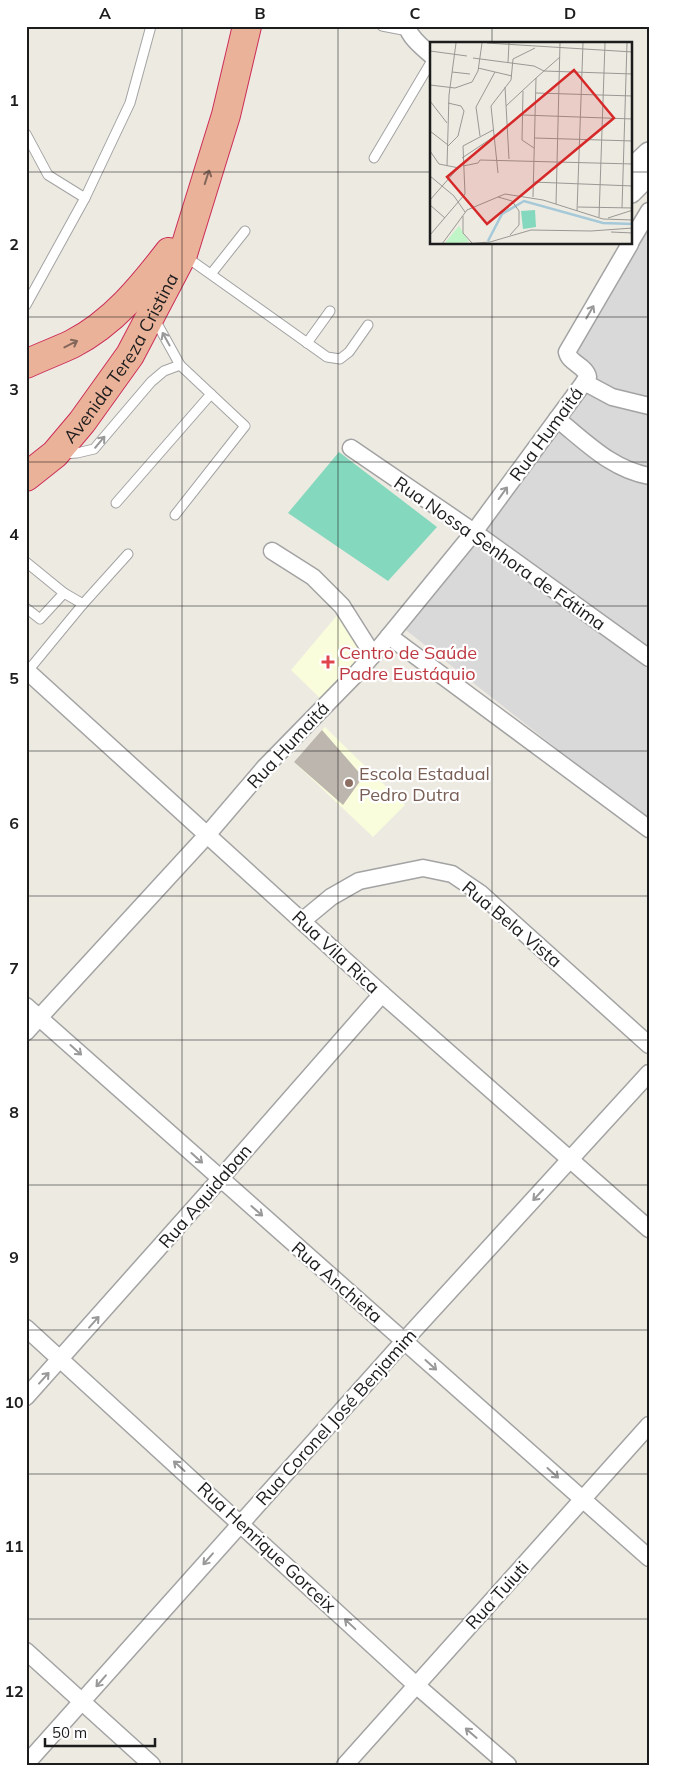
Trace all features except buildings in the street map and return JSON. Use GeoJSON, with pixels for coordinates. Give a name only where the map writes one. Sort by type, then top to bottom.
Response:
{"type":"FeatureCollection","features":[{"type":"Feature","properties":{"kind":"highway","name":"Avenida Tereza Cristina"},"geometry":{"type":"LineString","coordinates":[[26,477],[55,454],[82,422],[130,355],[182,254],[226,116],[247,26]]}},
{"type":"Feature","properties":{"kind":"highway"},"geometry":{"type":"LineString","coordinates":[[26,364],[73,343],[108,320],[146,281],[192,223]]}},
{"type":"Feature","properties":{"kind":"street"},"geometry":{"type":"LineString","coordinates":[[407,28],[430,54]]}},
{"type":"Feature","properties":{"kind":"street"},"geometry":{"type":"LineString","coordinates":[[632,169],[649,153]]}},
{"type":"Feature","properties":{"kind":"street"},"geometry":{"type":"LineString","coordinates":[[632,191],[649,174]]}},
{"type":"Feature","properties":{"kind":"street"},"geometry":{"type":"LineString","coordinates":[[632,199],[649,210],[632,241]]}},
{"type":"Feature","properties":{"kind":"street","name":"Rua Humaitá"},"geometry":{"type":"LineString","coordinates":[[26,1032],[207,835],[265,767],[357,672],[474,532],[588,375],[567,355],[571,344],[630,245]]}},
{"type":"Feature","properties":{"kind":"street"},"geometry":{"type":"LineString","coordinates":[[584,382],[612,397],[649,406]]}},
{"type":"Feature","properties":{"kind":"street"},"geometry":{"type":"LineString","coordinates":[[557,419],[612,463],[649,476]]}},
{"type":"Feature","properties":{"kind":"street","name":"Rua Nossa Senhora de Fátima"},"geometry":{"type":"LineString","coordinates":[[351,448],[474,532],[649,658]]}},
{"type":"Feature","properties":{"kind":"street"},"geometry":{"type":"LineString","coordinates":[[272,552],[313,577],[342,606],[372,655]]}},
{"type":"Feature","properties":{"kind":"street"},"geometry":{"type":"LineString","coordinates":[[389,636],[649,829]]}},
{"type":"Feature","properties":{"kind":"street","name":"Rua Vila Rica"},"geometry":{"type":"LineString","coordinates":[[27,672],[382,994],[649,1228]]}},
{"type":"Feature","properties":{"kind":"street","name":"Rua Bela Vista"},"geometry":{"type":"LineString","coordinates":[[302,921],[331,897],[358,881],[423,868],[452,874],[480,893],[649,1044]]}},
{"type":"Feature","properties":{"kind":"street","name":"Rua Aquidaban"},"geometry":{"type":"LineString","coordinates":[[26,1398],[382,994]]}},
{"type":"Feature","properties":{"kind":"street","name":"Rua Anchieta"},"geometry":{"type":"LineString","coordinates":[[26,1006],[649,1558]]}},
{"type":"Feature","properties":{"kind":"street","name":"Rua Coronel José Benjamim"},"geometry":{"type":"LineString","coordinates":[[26,1764],[404,1341],[649,1073]]}},
{"type":"Feature","properties":{"kind":"street","name":"Rua Henrique Gorceix"},"geometry":{"type":"LineString","coordinates":[[26,1328],[61,1358],[416,1685],[508,1765]]}},
{"type":"Feature","properties":{"kind":"street","name":"Rua Tuiuti"},"geometry":{"type":"LineString","coordinates":[[345,1765],[649,1425]]}},
{"type":"Feature","properties":{"kind":"street"},"geometry":{"type":"LineString","coordinates":[[26,1651],[152,1765]]}},
{"type":"Feature","properties":{"kind":"lane"},"geometry":{"type":"LineString","coordinates":[[26,305],[85,198],[130,104],[151,26]]}},
{"type":"Feature","properties":{"kind":"lane"},"geometry":{"type":"LineString","coordinates":[[382,26],[407,28]]}},
{"type":"Feature","properties":{"kind":"lane"},"geometry":{"type":"LineString","coordinates":[[374,158],[430,64]]}},
{"type":"Feature","properties":{"kind":"lane"},"geometry":{"type":"LineString","coordinates":[[26,134],[48,175],[85,198]]}},
{"type":"Feature","properties":{"kind":"lane"},"geometry":{"type":"LineString","coordinates":[[211,274],[245,231]]}},
{"type":"Feature","properties":{"kind":"lane"},"geometry":{"type":"LineString","coordinates":[[182,254],[328,357],[340,359],[349,352],[368,325]]}},
{"type":"Feature","properties":{"kind":"lane"},"geometry":{"type":"LineString","coordinates":[[307,343],[330,311]]}},
{"type":"Feature","properties":{"kind":"lane"},"geometry":{"type":"LineString","coordinates":[[151,313],[180,365],[245,426],[175,515]]}},
{"type":"Feature","properties":{"kind":"lane"},"geometry":{"type":"LineString","coordinates":[[55,454],[77,453],[94,449],[151,382],[164,371],[180,365]]}},
{"type":"Feature","properties":{"kind":"lane"},"geometry":{"type":"LineString","coordinates":[[116,503],[211,394]]}},
{"type":"Feature","properties":{"kind":"lane"},"geometry":{"type":"LineString","coordinates":[[27,672],[83,604],[128,554]]}},
{"type":"Feature","properties":{"kind":"lane"},"geometry":{"type":"LineString","coordinates":[[26,562],[64,594],[83,604]]}},
{"type":"Feature","properties":{"kind":"lane"},"geometry":{"type":"LineString","coordinates":[[26,608],[40,619],[64,594]]}},
{"type":"Feature","properties":{"kind":"shaded area"},"geometry":{"type":"Polygon","coordinates":[[[649,222],[649,821],[402,627],[572,413],[595,376],[569,353],[649,222]]]}},
{"type":"Feature","properties":{"kind":"shaded area","name":"Centro de Saúde Padre Eustáquio"},"geometry":{"type":"Polygon","coordinates":[[[339,613],[366,654],[323,701],[291,670],[339,613]]]}},
{"type":"Feature","properties":{"kind":"shaded area","name":"Escola Estadual Pedro Dutra"},"geometry":{"type":"Polygon","coordinates":[[[325,727],[405,805],[373,837],[294,762],[325,727]]]}},
{"type":"Feature","properties":{"kind":"green space"},"geometry":{"type":"Polygon","coordinates":[[[339,452],[437,527],[388,581],[288,513],[339,452]]]}},
{"type":"Feature","properties":{"kind":"place","name":"Centro de Saúde Padre Eustáquio"},"geometry":{"type":"Point","coordinates":[328,662]}},
{"type":"Feature","properties":{"kind":"place","name":"Escola Estadual Pedro Dutra"},"geometry":{"type":"Point","coordinates":[349,783]}}]}
